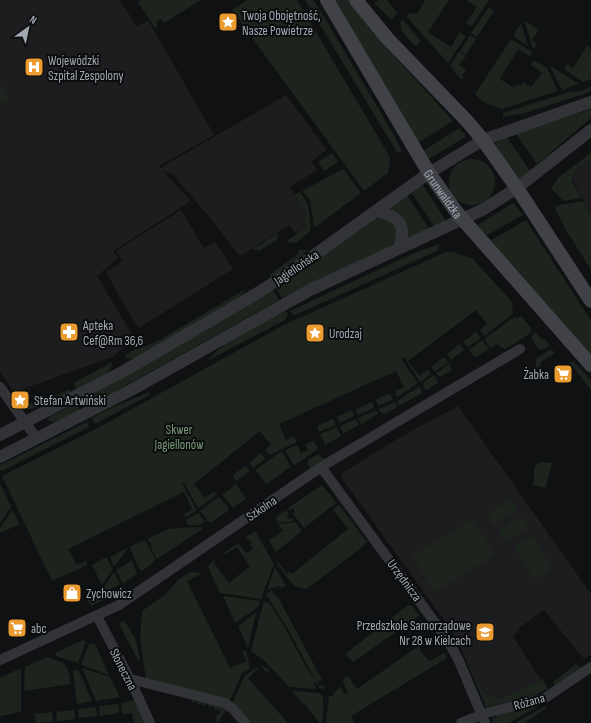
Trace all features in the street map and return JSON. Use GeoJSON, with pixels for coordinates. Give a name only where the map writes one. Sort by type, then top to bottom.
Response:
{"type":"FeatureCollection","features":[{"type":"Feature","properties":{"kind":"main road","name":"Grunwaldzka"},"geometry":{"type":"LineString","coordinates":[[327,0],[429,173],[463,220],[591,365]]}},
{"type":"Feature","properties":{"kind":"main road"},"geometry":{"type":"LineString","coordinates":[[356,0],[387,38],[468,121],[483,140],[517,188],[591,301]]}},
{"type":"Feature","properties":{"kind":"street","name":"Jagiellońska"},"geometry":{"type":"LineString","coordinates":[[0,435],[124,371],[222,314],[299,266],[429,173],[483,140],[591,102]]}},
{"type":"Feature","properties":{"kind":"street","name":"Jagiellońska"},"geometry":{"type":"LineString","coordinates":[[0,457],[133,389],[284,304],[484,209],[517,188],[591,130]]}},
{"type":"Feature","properties":{"kind":"street"},"geometry":{"type":"LineString","coordinates":[[376,211],[390,214],[403,229],[402,238],[398,249]]}},
{"type":"Feature","properties":{"kind":"street","name":"Szkolna"},"geometry":{"type":"LineString","coordinates":[[0,660],[119,605],[321,467],[520,349]]}},
{"type":"Feature","properties":{"kind":"street"},"geometry":{"type":"LineString","coordinates":[[0,387],[37,439]]}},
{"type":"Feature","properties":{"kind":"street","name":"Urzędnicza"},"geometry":{"type":"LineString","coordinates":[[321,467],[447,639],[459,661],[483,719]]}},
{"type":"Feature","properties":{"kind":"street","name":"Słoneczna"},"geometry":{"type":"LineString","coordinates":[[97,616],[130,679],[150,723]]}},
{"type":"Feature","properties":{"kind":"street","name":"Różana"},"geometry":{"type":"LineString","coordinates":[[461,723],[483,719],[545,698],[591,667]]}},
{"type":"Feature","properties":{"kind":"street"},"geometry":{"type":"LineString","coordinates":[[130,679],[225,704],[233,708],[245,723]]}},
{"type":"Feature","properties":{"kind":"shaded area"},"geometry":{"type":"Polygon","coordinates":[[[0,0],[120,0],[137,27],[148,20],[214,135],[159,166],[160,168],[286,95],[327,150],[311,161],[317,170],[290,187],[307,215],[301,218],[306,226],[295,233],[290,225],[240,256],[211,219],[172,174],[163,171],[191,201],[113,251],[118,258],[97,276],[134,338],[113,357],[14,392],[0,372],[0,0]]]}},
{"type":"Feature","properties":{"kind":"shaded area"},"geometry":{"type":"Polygon","coordinates":[[[591,160],[591,214],[572,179],[572,174],[578,168],[577,166],[580,164],[581,166],[591,160]]]}},
{"type":"Feature","properties":{"kind":"shaded area"},"geometry":{"type":"Polygon","coordinates":[[[181,210],[204,248],[215,242],[233,269],[139,328],[125,307],[106,272],[122,261],[116,251],[181,210]]]}},
{"type":"Feature","properties":{"kind":"shaded area"},"geometry":{"type":"Polygon","coordinates":[[[458,406],[591,594],[591,654],[584,659],[544,610],[519,628],[513,637],[541,680],[499,699],[483,693],[460,646],[463,641],[456,637],[341,477],[342,473],[404,435],[458,406]]]}},
{"type":"Feature","properties":{"kind":"green space"},"geometry":{"type":"Polygon","coordinates":[[[141,0],[201,0],[164,23],[161,19],[156,22],[158,26],[155,28],[138,2],[141,0]]]}},
{"type":"Feature","properties":{"kind":"green space"},"geometry":{"type":"Polygon","coordinates":[[[247,0],[297,0],[390,157],[388,173],[364,191],[232,10],[247,0]]]}},
{"type":"Feature","properties":{"kind":"green space"},"geometry":{"type":"Polygon","coordinates":[[[305,0],[313,0],[320,10],[395,137],[402,152],[397,153],[305,0]]]}},
{"type":"Feature","properties":{"kind":"green space"},"geometry":{"type":"Polygon","coordinates":[[[334,0],[348,0],[375,35],[453,121],[418,143],[334,0]]]}},
{"type":"Feature","properties":{"kind":"green space"},"geometry":{"type":"Polygon","coordinates":[[[379,0],[387,0],[397,13],[392,20],[374,3],[379,0]]]}},
{"type":"Feature","properties":{"kind":"green space"},"geometry":{"type":"Polygon","coordinates":[[[425,0],[449,0],[428,32],[451,47],[460,32],[466,36],[448,63],[406,16],[409,13],[417,14],[425,0]]]}},
{"type":"Feature","properties":{"kind":"green space"},"geometry":{"type":"Polygon","coordinates":[[[466,0],[489,0],[472,26],[466,23],[477,7],[466,0]]]}},
{"type":"Feature","properties":{"kind":"green space"},"geometry":{"type":"Polygon","coordinates":[[[489,7],[494,11],[477,37],[471,33],[489,7]]]}},
{"type":"Feature","properties":{"kind":"green space"},"geometry":{"type":"Polygon","coordinates":[[[402,19],[421,41],[416,46],[402,31],[402,19]]]}},
{"type":"Feature","properties":{"kind":"green space"},"geometry":{"type":"Polygon","coordinates":[[[524,20],[539,30],[532,40],[537,44],[533,49],[524,20]]]}},
{"type":"Feature","properties":{"kind":"green space"},"geometry":{"type":"Polygon","coordinates":[[[521,23],[528,46],[513,36],[521,23]]]}},
{"type":"Feature","properties":{"kind":"green space"},"geometry":{"type":"Polygon","coordinates":[[[470,35],[476,39],[466,55],[460,51],[470,35]]]}},
{"type":"Feature","properties":{"kind":"green space"},"geometry":{"type":"Polygon","coordinates":[[[511,39],[532,52],[530,56],[518,49],[500,79],[514,88],[517,84],[521,86],[523,82],[531,87],[542,73],[531,65],[534,60],[547,68],[558,91],[501,109],[485,103],[475,94],[511,39]]]}},
{"type":"Feature","properties":{"kind":"green space"},"geometry":{"type":"Polygon","coordinates":[[[587,46],[591,49],[591,79],[583,82],[564,69],[567,64],[573,68],[587,46]]]}},
{"type":"Feature","properties":{"kind":"green space"},"geometry":{"type":"Polygon","coordinates":[[[459,51],[466,56],[459,65],[466,70],[462,76],[464,77],[462,80],[450,66],[459,51]]]}},
{"type":"Feature","properties":{"kind":"green space"},"geometry":{"type":"Polygon","coordinates":[[[549,65],[579,84],[562,90],[549,65]]]}},
{"type":"Feature","properties":{"kind":"green space"},"geometry":{"type":"Polygon","coordinates":[[[0,84],[10,99],[0,104],[0,84]]]}},
{"type":"Feature","properties":{"kind":"green space"},"geometry":{"type":"Polygon","coordinates":[[[591,87],[591,91],[584,94],[525,113],[503,117],[503,113],[569,92],[581,91],[591,87]]]}},
{"type":"Feature","properties":{"kind":"green space"},"geometry":{"type":"Polygon","coordinates":[[[591,109],[591,118],[537,164],[516,134],[591,109]]]}},
{"type":"Feature","properties":{"kind":"green space"},"geometry":{"type":"Polygon","coordinates":[[[459,128],[465,134],[465,137],[429,159],[423,151],[459,128]]]}},
{"type":"Feature","properties":{"kind":"green space"},"geometry":{"type":"Polygon","coordinates":[[[507,137],[530,171],[519,179],[494,144],[507,137]]]}},
{"type":"Feature","properties":{"kind":"green space"},"geometry":{"type":"Polygon","coordinates":[[[332,153],[338,162],[324,171],[318,162],[332,153]]]}},
{"type":"Feature","properties":{"kind":"green space"},"geometry":{"type":"Polygon","coordinates":[[[591,153],[591,160],[581,166],[577,166],[578,168],[572,176],[572,182],[582,198],[563,201],[551,188],[559,177],[591,153]]]}},
{"type":"Feature","properties":{"kind":"green space"},"geometry":{"type":"Polygon","coordinates":[[[467,159],[477,159],[485,163],[491,169],[495,177],[495,187],[491,195],[485,201],[477,205],[467,205],[459,201],[453,195],[449,187],[449,177],[453,169],[459,163],[467,159]]]}},
{"type":"Feature","properties":{"kind":"green space"},"geometry":{"type":"Polygon","coordinates":[[[343,169],[361,193],[314,228],[310,200],[302,191],[343,169]]]}},
{"type":"Feature","properties":{"kind":"green space"},"geometry":{"type":"Polygon","coordinates":[[[423,185],[446,221],[434,226],[411,192],[423,185]]]}},
{"type":"Feature","properties":{"kind":"green space"},"geometry":{"type":"Polygon","coordinates":[[[300,192],[308,204],[311,230],[297,242],[287,243],[289,239],[306,226],[301,218],[307,215],[294,194],[300,192]]]}},
{"type":"Feature","properties":{"kind":"green space"},"geometry":{"type":"Polygon","coordinates":[[[407,195],[429,229],[407,239],[398,213],[388,208],[407,195]]]}},
{"type":"Feature","properties":{"kind":"green space"},"geometry":{"type":"Polygon","coordinates":[[[583,201],[591,214],[591,270],[566,230],[554,206],[583,201]]]}},
{"type":"Feature","properties":{"kind":"green space"},"geometry":{"type":"Polygon","coordinates":[[[513,203],[523,215],[484,237],[477,227],[478,225],[513,203]]]}},
{"type":"Feature","properties":{"kind":"green space"},"geometry":{"type":"Polygon","coordinates":[[[382,217],[396,228],[396,236],[391,246],[282,298],[276,288],[374,218],[382,217]]]}},
{"type":"Feature","properties":{"kind":"green space"},"geometry":{"type":"Polygon","coordinates":[[[526,220],[591,321],[591,357],[488,242],[526,220]]]}},
{"type":"Feature","properties":{"kind":"green space"},"geometry":{"type":"Polygon","coordinates":[[[278,233],[277,240],[259,251],[253,249],[278,233]]]}},
{"type":"Feature","properties":{"kind":"green space"},"geometry":{"type":"Polygon","coordinates":[[[439,244],[437,251],[293,316],[290,311],[414,253],[439,244]]]}},
{"type":"Feature","properties":{"kind":"green space"},"geometry":{"type":"Polygon","coordinates":[[[299,250],[308,250],[299,259],[271,277],[270,274],[296,256],[299,250]]]}},
{"type":"Feature","properties":{"kind":"green space","name":"Skwer Jagiellonów"},"geometry":{"type":"Polygon","coordinates":[[[446,252],[453,252],[473,259],[512,302],[513,314],[484,336],[480,330],[487,324],[476,310],[408,361],[419,376],[428,369],[431,374],[420,382],[404,357],[401,359],[418,383],[397,397],[395,391],[404,387],[396,371],[279,424],[286,440],[294,436],[297,442],[270,455],[265,450],[271,445],[260,431],[194,484],[205,498],[214,491],[217,495],[198,508],[184,483],[182,484],[197,510],[185,518],[184,514],[192,509],[184,492],[68,549],[77,565],[86,561],[87,565],[52,581],[2,476],[94,430],[284,325],[446,252]]]}},
{"type":"Feature","properties":{"kind":"green space"},"geometry":{"type":"Polygon","coordinates":[[[246,289],[240,296],[136,358],[129,359],[124,356],[134,350],[156,342],[246,289]]]}},
{"type":"Feature","properties":{"kind":"green space"},"geometry":{"type":"Polygon","coordinates":[[[273,289],[279,300],[87,407],[83,399],[127,375],[273,289]]]}},
{"type":"Feature","properties":{"kind":"green space"},"geometry":{"type":"Polygon","coordinates":[[[286,311],[288,314],[285,320],[209,360],[208,359],[235,338],[286,311]]]}},
{"type":"Feature","properties":{"kind":"green space"},"geometry":{"type":"Polygon","coordinates":[[[521,316],[532,329],[528,335],[505,349],[498,344],[490,348],[484,339],[514,317],[518,318],[521,316]]]}},
{"type":"Feature","properties":{"kind":"green space"},"geometry":{"type":"Polygon","coordinates":[[[476,332],[481,338],[468,347],[463,342],[476,332]]]}},
{"type":"Feature","properties":{"kind":"green space"},"geometry":{"type":"Polygon","coordinates":[[[535,332],[542,340],[545,339],[549,344],[547,348],[539,350],[531,338],[535,332]]]}},
{"type":"Feature","properties":{"kind":"green space"},"geometry":{"type":"Polygon","coordinates":[[[482,340],[489,349],[476,357],[469,350],[482,340]]]}},
{"type":"Feature","properties":{"kind":"green space"},"geometry":{"type":"Polygon","coordinates":[[[460,344],[464,350],[451,360],[447,354],[460,344]]]}},
{"type":"Feature","properties":{"kind":"green space"},"geometry":{"type":"Polygon","coordinates":[[[551,349],[555,353],[541,362],[540,365],[544,371],[540,373],[536,368],[536,359],[551,349]]]}},
{"type":"Feature","properties":{"kind":"green space"},"geometry":{"type":"Polygon","coordinates":[[[444,357],[448,362],[435,372],[431,367],[444,357]]]}},
{"type":"Feature","properties":{"kind":"green space"},"geometry":{"type":"Polygon","coordinates":[[[573,361],[591,380],[591,390],[570,363],[573,361]]]}},
{"type":"Feature","properties":{"kind":"green space"},"geometry":{"type":"Polygon","coordinates":[[[112,362],[111,368],[108,372],[86,383],[77,390],[74,383],[112,362]]]}},
{"type":"Feature","properties":{"kind":"green space"},"geometry":{"type":"Polygon","coordinates":[[[449,364],[452,370],[442,376],[438,376],[436,373],[449,364]]]}},
{"type":"Feature","properties":{"kind":"green space"},"geometry":{"type":"Polygon","coordinates":[[[434,375],[438,383],[427,390],[425,389],[423,383],[434,375]]]}},
{"type":"Feature","properties":{"kind":"green space"},"geometry":{"type":"Polygon","coordinates":[[[420,386],[422,393],[399,406],[397,401],[420,386]]]}},
{"type":"Feature","properties":{"kind":"green space"},"geometry":{"type":"Polygon","coordinates":[[[70,389],[71,392],[39,407],[31,409],[20,408],[37,400],[50,398],[70,389]]]}},
{"type":"Feature","properties":{"kind":"green space"},"geometry":{"type":"Polygon","coordinates":[[[149,392],[150,394],[146,397],[95,424],[92,418],[111,408],[149,392]]]}},
{"type":"Feature","properties":{"kind":"green space"},"geometry":{"type":"Polygon","coordinates":[[[390,393],[393,400],[378,406],[376,400],[390,393]]]}},
{"type":"Feature","properties":{"kind":"green space"},"geometry":{"type":"Polygon","coordinates":[[[372,402],[374,408],[358,415],[356,409],[372,402]]]}},
{"type":"Feature","properties":{"kind":"green space"},"geometry":{"type":"Polygon","coordinates":[[[395,402],[397,407],[386,414],[380,412],[379,409],[395,402]]]}},
{"type":"Feature","properties":{"kind":"green space"},"geometry":{"type":"Polygon","coordinates":[[[76,403],[81,411],[60,421],[51,422],[47,420],[49,417],[76,403]]]}},
{"type":"Feature","properties":{"kind":"green space"},"geometry":{"type":"Polygon","coordinates":[[[352,410],[354,416],[340,423],[337,417],[352,410]]]}},
{"type":"Feature","properties":{"kind":"green space"},"geometry":{"type":"Polygon","coordinates":[[[376,410],[378,414],[361,424],[358,418],[376,410]]]}},
{"type":"Feature","properties":{"kind":"green space"},"geometry":{"type":"Polygon","coordinates":[[[333,419],[336,425],[319,432],[317,426],[333,419]]]}},
{"type":"Feature","properties":{"kind":"green space"},"geometry":{"type":"Polygon","coordinates":[[[356,419],[359,425],[343,434],[340,426],[356,419]]]}},
{"type":"Feature","properties":{"kind":"green space"},"geometry":{"type":"Polygon","coordinates":[[[87,422],[89,427],[2,471],[0,470],[0,465],[87,422]]]}},
{"type":"Feature","properties":{"kind":"green space"},"geometry":{"type":"Polygon","coordinates":[[[337,427],[341,436],[325,445],[320,434],[337,427]]]}},
{"type":"Feature","properties":{"kind":"green space"},"geometry":{"type":"Polygon","coordinates":[[[314,441],[318,449],[295,465],[293,464],[285,450],[297,445],[301,453],[308,450],[305,444],[314,441]]]}},
{"type":"Feature","properties":{"kind":"green space"},"geometry":{"type":"Polygon","coordinates":[[[282,451],[291,468],[286,469],[267,484],[255,470],[282,451]]]}},
{"type":"Feature","properties":{"kind":"green space"},"geometry":{"type":"Polygon","coordinates":[[[261,453],[265,459],[253,468],[249,463],[261,453]]]}},
{"type":"Feature","properties":{"kind":"green space"},"geometry":{"type":"Polygon","coordinates":[[[318,454],[325,459],[310,468],[308,460],[318,454]]]}},
{"type":"Feature","properties":{"kind":"green space"},"geometry":{"type":"Polygon","coordinates":[[[541,462],[552,463],[546,488],[533,485],[535,466],[541,462]]]}},
{"type":"Feature","properties":{"kind":"green space"},"geometry":{"type":"Polygon","coordinates":[[[245,466],[250,471],[236,481],[233,475],[245,466]]]}},
{"type":"Feature","properties":{"kind":"green space"},"geometry":{"type":"Polygon","coordinates":[[[0,483],[11,507],[0,523],[0,483]]]}},
{"type":"Feature","properties":{"kind":"green space"},"geometry":{"type":"Polygon","coordinates":[[[236,484],[246,499],[233,508],[222,495],[236,484]]]}},
{"type":"Feature","properties":{"kind":"green space"},"geometry":{"type":"Polygon","coordinates":[[[322,485],[336,502],[304,528],[293,514],[295,512],[293,508],[290,510],[288,508],[322,485]]]}},
{"type":"Feature","properties":{"kind":"green space"},"geometry":{"type":"Polygon","coordinates":[[[219,497],[229,508],[228,511],[210,523],[200,511],[219,497]]]}},
{"type":"Feature","properties":{"kind":"green space"},"geometry":{"type":"Polygon","coordinates":[[[511,499],[518,510],[494,525],[487,514],[511,499]]]}},
{"type":"Feature","properties":{"kind":"green space"},"geometry":{"type":"Polygon","coordinates":[[[337,506],[340,506],[367,542],[308,588],[305,589],[294,586],[277,564],[276,560],[287,574],[290,572],[292,574],[348,529],[333,510],[337,506]]]}},
{"type":"Feature","properties":{"kind":"green space"},"geometry":{"type":"Polygon","coordinates":[[[12,510],[20,524],[0,533],[0,528],[12,510]]]}},
{"type":"Feature","properties":{"kind":"green space"},"geometry":{"type":"Polygon","coordinates":[[[286,510],[289,514],[287,516],[289,520],[292,518],[294,521],[278,523],[276,517],[286,510]]]}},
{"type":"Feature","properties":{"kind":"green space"},"geometry":{"type":"Polygon","coordinates":[[[198,513],[205,521],[200,525],[188,525],[186,520],[198,513]]]}},
{"type":"Feature","properties":{"kind":"green space"},"geometry":{"type":"Polygon","coordinates":[[[521,516],[528,528],[504,542],[498,531],[521,516]]]}},
{"type":"Feature","properties":{"kind":"green space"},"geometry":{"type":"Polygon","coordinates":[[[473,519],[495,555],[434,592],[412,556],[473,519]]]}},
{"type":"Feature","properties":{"kind":"green space"},"geometry":{"type":"Polygon","coordinates":[[[295,522],[302,531],[276,552],[269,540],[283,531],[278,524],[295,522]]]}},
{"type":"Feature","properties":{"kind":"green space"},"geometry":{"type":"Polygon","coordinates":[[[193,527],[196,529],[196,527],[201,527],[202,529],[157,559],[150,546],[152,545],[147,539],[168,529],[193,527]]]}},
{"type":"Feature","properties":{"kind":"green space"},"geometry":{"type":"Polygon","coordinates":[[[255,531],[274,564],[261,599],[220,593],[208,567],[210,563],[217,558],[214,563],[229,583],[250,566],[237,547],[226,554],[224,553],[238,543],[246,553],[253,549],[250,544],[252,543],[246,537],[255,531]]]}},
{"type":"Feature","properties":{"kind":"green space"},"geometry":{"type":"Polygon","coordinates":[[[533,536],[552,569],[534,580],[514,546],[533,536]]]}},
{"type":"Feature","properties":{"kind":"green space"},"geometry":{"type":"Polygon","coordinates":[[[145,540],[155,558],[154,562],[142,571],[140,570],[129,547],[145,540]]]}},
{"type":"Feature","properties":{"kind":"green space"},"geometry":{"type":"Polygon","coordinates":[[[127,548],[127,550],[114,567],[110,557],[127,548]]]}},
{"type":"Feature","properties":{"kind":"green space"},"geometry":{"type":"Polygon","coordinates":[[[106,557],[113,569],[102,585],[92,565],[106,557]]]}},
{"type":"Feature","properties":{"kind":"green space"},"geometry":{"type":"Polygon","coordinates":[[[132,560],[137,574],[124,583],[116,570],[132,560]]]}},
{"type":"Feature","properties":{"kind":"green space"},"geometry":{"type":"Polygon","coordinates":[[[275,567],[286,586],[281,588],[279,586],[267,590],[275,567]]]}},
{"type":"Feature","properties":{"kind":"green space"},"geometry":{"type":"Polygon","coordinates":[[[114,572],[120,584],[106,592],[103,588],[114,572]]]}},
{"type":"Feature","properties":{"kind":"green space"},"geometry":{"type":"Polygon","coordinates":[[[190,572],[203,573],[187,581],[230,668],[247,661],[242,652],[246,650],[250,668],[242,673],[229,703],[146,679],[140,639],[142,611],[166,594],[178,580],[190,572]]]}},
{"type":"Feature","properties":{"kind":"green space"},"geometry":{"type":"Polygon","coordinates":[[[272,590],[276,597],[278,597],[322,680],[317,682],[319,686],[323,685],[325,688],[324,689],[319,688],[316,683],[314,683],[316,689],[289,687],[265,661],[251,651],[265,596],[264,601],[270,604],[280,619],[306,667],[316,682],[289,631],[266,594],[272,590]]]}},
{"type":"Feature","properties":{"kind":"green space"},"geometry":{"type":"Polygon","coordinates":[[[100,591],[104,595],[102,601],[91,606],[86,597],[100,591]]]}},
{"type":"Feature","properties":{"kind":"green space"},"geometry":{"type":"Polygon","coordinates":[[[223,596],[260,601],[258,607],[235,623],[223,596]]]}},
{"type":"Feature","properties":{"kind":"green space"},"geometry":{"type":"Polygon","coordinates":[[[408,605],[413,606],[419,616],[353,662],[345,654],[408,605]]]}},
{"type":"Feature","properties":{"kind":"green space"},"geometry":{"type":"Polygon","coordinates":[[[255,613],[256,614],[248,648],[238,626],[255,613]]]}},
{"type":"Feature","properties":{"kind":"green space"},"geometry":{"type":"Polygon","coordinates":[[[124,620],[136,640],[140,659],[138,660],[120,626],[120,623],[124,620]]]}},
{"type":"Feature","properties":{"kind":"green space"},"geometry":{"type":"Polygon","coordinates":[[[83,640],[86,642],[78,663],[56,656],[55,653],[83,640]]]}},
{"type":"Feature","properties":{"kind":"green space"},"geometry":{"type":"Polygon","coordinates":[[[89,644],[95,644],[109,675],[81,665],[89,644]]]}},
{"type":"Feature","properties":{"kind":"green space"},"geometry":{"type":"Polygon","coordinates":[[[420,645],[420,651],[430,661],[444,653],[447,658],[351,716],[354,723],[326,723],[329,696],[332,696],[340,686],[344,694],[348,693],[343,682],[344,678],[348,676],[357,689],[420,645]]]}},
{"type":"Feature","properties":{"kind":"green space"},"geometry":{"type":"Polygon","coordinates":[[[460,646],[483,693],[499,699],[543,679],[548,689],[529,697],[486,707],[460,646]]]}},
{"type":"Feature","properties":{"kind":"green space"},"geometry":{"type":"Polygon","coordinates":[[[47,657],[59,661],[65,665],[71,684],[24,691],[25,667],[47,657]]]}},
{"type":"Feature","properties":{"kind":"green space"},"geometry":{"type":"Polygon","coordinates":[[[576,664],[581,668],[555,685],[553,682],[576,664]]]}},
{"type":"Feature","properties":{"kind":"green space"},"geometry":{"type":"Polygon","coordinates":[[[262,665],[270,671],[267,673],[261,666],[248,678],[288,723],[250,723],[232,704],[245,675],[262,665]]]}},
{"type":"Feature","properties":{"kind":"green space"},"geometry":{"type":"Polygon","coordinates":[[[21,668],[21,712],[0,716],[0,678],[21,668]]]}},
{"type":"Feature","properties":{"kind":"green space"},"geometry":{"type":"Polygon","coordinates":[[[82,668],[110,677],[120,697],[96,701],[82,668]]]}},
{"type":"Feature","properties":{"kind":"green space"},"geometry":{"type":"Polygon","coordinates":[[[73,670],[79,671],[92,701],[77,704],[73,670]]]}},
{"type":"Feature","properties":{"kind":"green space"},"geometry":{"type":"Polygon","coordinates":[[[292,691],[320,693],[323,697],[304,705],[292,691]]]}},
{"type":"Feature","properties":{"kind":"green space"},"geometry":{"type":"Polygon","coordinates":[[[323,697],[323,721],[320,723],[305,705],[323,697]]]}},
{"type":"Feature","properties":{"kind":"green space"},"geometry":{"type":"Polygon","coordinates":[[[134,700],[145,723],[134,723],[132,713],[122,714],[121,703],[134,700]]]}},
{"type":"Feature","properties":{"kind":"green space"},"geometry":{"type":"Polygon","coordinates":[[[196,701],[217,705],[226,710],[218,723],[215,716],[221,713],[219,709],[215,710],[213,706],[210,708],[208,704],[204,706],[202,703],[198,705],[196,701]]]}},
{"type":"Feature","properties":{"kind":"green space"},"geometry":{"type":"Polygon","coordinates":[[[544,703],[509,723],[493,723],[492,719],[500,714],[544,703]]]}},
{"type":"Feature","properties":{"kind":"green space"},"geometry":{"type":"Polygon","coordinates":[[[118,704],[119,713],[100,716],[99,706],[118,704]]]}},
{"type":"Feature","properties":{"kind":"green space"},"geometry":{"type":"Polygon","coordinates":[[[545,706],[546,708],[525,723],[515,723],[545,706]]]}},
{"type":"Feature","properties":{"kind":"green space"},"geometry":{"type":"Polygon","coordinates":[[[96,707],[97,716],[79,718],[78,709],[96,707]]]}},
{"type":"Feature","properties":{"kind":"green space"},"geometry":{"type":"Polygon","coordinates":[[[74,710],[75,719],[57,721],[56,712],[74,710]]]}},
{"type":"Feature","properties":{"kind":"green space"},"geometry":{"type":"Polygon","coordinates":[[[52,712],[53,722],[36,723],[34,714],[52,712]]]}},
{"type":"Feature","properties":{"kind":"place","name":"Twoja Obojętność, Nasze Powietrze"},"geometry":{"type":"Point","coordinates":[228,22]}},
{"type":"Feature","properties":{"kind":"place","name":"Wojewódzki Szpital Zespolony"},"geometry":{"type":"Point","coordinates":[34,67]}},
{"type":"Feature","properties":{"kind":"place","name":"Apteka Cef@Rm 36,6"},"geometry":{"type":"Point","coordinates":[69,332]}},
{"type":"Feature","properties":{"kind":"place","name":"Urodzaj"},"geometry":{"type":"Point","coordinates":[315,333]}},
{"type":"Feature","properties":{"kind":"place","name":"Żabka"},"geometry":{"type":"Point","coordinates":[563,374]}},
{"type":"Feature","properties":{"kind":"place","name":"Stefan Artwiński"},"geometry":{"type":"Point","coordinates":[20,400]}},
{"type":"Feature","properties":{"kind":"place","name":"Zychowicz"},"geometry":{"type":"Point","coordinates":[72,593]}},
{"type":"Feature","properties":{"kind":"place","name":"abc"},"geometry":{"type":"Point","coordinates":[17,628]}},
{"type":"Feature","properties":{"kind":"place","name":"Przedszkole Samorządowe Nr 28 w Kielcach"},"geometry":{"type":"Point","coordinates":[485,632]}}]}
